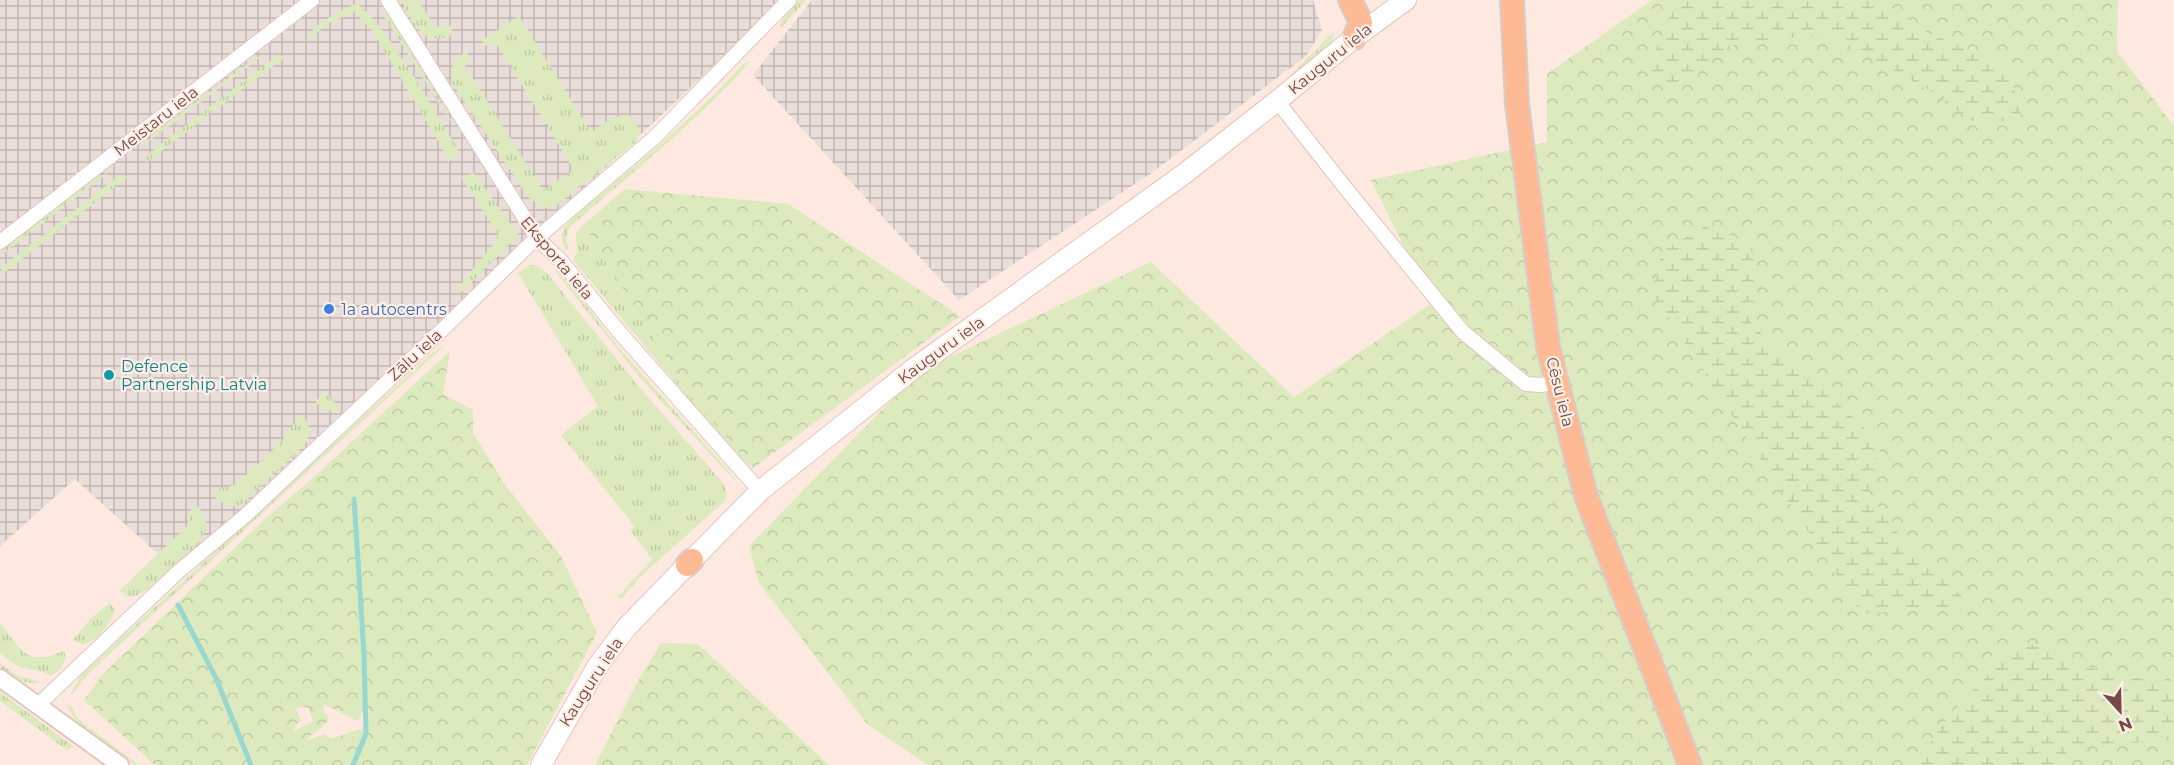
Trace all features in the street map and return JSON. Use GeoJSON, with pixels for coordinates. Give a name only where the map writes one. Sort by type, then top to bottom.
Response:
{"type":"FeatureCollection","features":[{"type":"Feature","properties":{"kind":"main road"},"geometry":{"type":"LineString","coordinates":[[1350,0],[1361,22],[1354,38]]}},
{"type":"Feature","properties":{"kind":"main road","name":"Kauguru iela"},"geometry":{"type":"LineString","coordinates":[[541,765],[597,667],[626,628],[760,491],[913,369],[1176,180],[1354,38],[1406,0]]}},
{"type":"Feature","properties":{"kind":"main road","name":"Cēsu iela"},"geometry":{"type":"LineString","coordinates":[[1512,0],[1517,104],[1548,347],[1586,496],[1690,765]]}},
{"type":"Feature","properties":{"kind":"street","name":"Meistaru iela"},"geometry":{"type":"LineString","coordinates":[[0,242],[312,0]]}},
{"type":"Feature","properties":{"kind":"street","name":"Eksporta iela"},"geometry":{"type":"LineString","coordinates":[[388,0],[537,238],[562,262],[621,334],[760,491]]}},
{"type":"Feature","properties":{"kind":"street","name":"Zāļu iela"},"geometry":{"type":"LineString","coordinates":[[37,706],[178,572],[246,515],[537,238],[655,137],[789,0]]}},
{"type":"Feature","properties":{"kind":"street"},"geometry":{"type":"LineString","coordinates":[[1277,101],[1463,332],[1526,384],[1541,385],[1557,382]]}},
{"type":"Feature","properties":{"kind":"street"},"geometry":{"type":"LineString","coordinates":[[0,678],[120,765]]}},
{"type":"Feature","properties":{"kind":"shaded area"},"geometry":{"type":"Polygon","coordinates":[[[0,0],[783,0],[178,572],[75,479],[0,546],[0,0]]]}},
{"type":"Feature","properties":{"kind":"shaded area"},"geometry":{"type":"Polygon","coordinates":[[[812,0],[1313,0],[1322,30],[1306,56],[1150,174],[959,300],[753,75],[812,0]]]}},
{"type":"Feature","properties":{"kind":"green space"},"geometry":{"type":"Polygon","coordinates":[[[400,0],[418,0],[435,27],[448,24],[453,34],[443,38],[426,36],[420,31],[400,0]]]}},
{"type":"Feature","properties":{"kind":"green space"},"geometry":{"type":"Polygon","coordinates":[[[799,0],[806,0],[780,29],[783,18],[799,0]]]}},
{"type":"Feature","properties":{"kind":"green space"},"geometry":{"type":"Polygon","coordinates":[[[1652,0],[2118,0],[2117,51],[2174,126],[2174,765],[928,765],[868,725],[759,583],[749,546],[920,371],[1151,262],[1294,397],[1432,303],[1371,180],[1547,142],[1547,74],[1652,0]]]}},
{"type":"Feature","properties":{"kind":"green space"},"geometry":{"type":"Polygon","coordinates":[[[1684,0],[1882,0],[1924,31],[2008,66],[2023,122],[1972,121],[1934,93],[1828,33],[1729,46],[1675,86],[1647,72],[1673,9],[1684,0]]]}},
{"type":"Feature","properties":{"kind":"green space"},"geometry":{"type":"Polygon","coordinates":[[[356,4],[380,27],[459,151],[448,163],[441,146],[373,32],[355,12],[331,22],[306,41],[319,24],[356,4]]]}},
{"type":"Feature","properties":{"kind":"green space"},"geometry":{"type":"Polygon","coordinates":[[[387,12],[462,140],[383,15],[387,12]]]}},
{"type":"Feature","properties":{"kind":"green space"},"geometry":{"type":"Polygon","coordinates":[[[519,16],[591,132],[610,119],[628,114],[640,130],[636,142],[556,206],[543,208],[528,197],[451,81],[452,67],[456,59],[467,52],[468,63],[464,64],[543,190],[574,170],[496,43],[483,46],[483,40],[519,16]]]}},
{"type":"Feature","properties":{"kind":"green space"},"geometry":{"type":"Polygon","coordinates":[[[1335,30],[1330,47],[1279,87],[1335,30]]]}},
{"type":"Feature","properties":{"kind":"green space"},"geometry":{"type":"Polygon","coordinates":[[[279,54],[285,57],[146,163],[147,155],[279,54]]]}},
{"type":"Feature","properties":{"kind":"green space"},"geometry":{"type":"Polygon","coordinates":[[[257,57],[261,57],[149,141],[153,134],[257,57]]]}},
{"type":"Feature","properties":{"kind":"green space"},"geometry":{"type":"Polygon","coordinates":[[[751,61],[686,126],[570,227],[566,238],[569,248],[566,251],[562,241],[563,229],[577,214],[661,144],[716,93],[743,64],[751,61]]]}},
{"type":"Feature","properties":{"kind":"green space"},"geometry":{"type":"Polygon","coordinates":[[[108,173],[2,255],[7,247],[96,177],[108,173]]]}},
{"type":"Feature","properties":{"kind":"green space"},"geometry":{"type":"Polygon","coordinates":[[[474,173],[519,235],[461,293],[457,289],[498,238],[496,231],[461,177],[474,173]]]}},
{"type":"Feature","properties":{"kind":"green space"},"geometry":{"type":"Polygon","coordinates":[[[120,175],[128,177],[1,275],[2,267],[120,175]]]}},
{"type":"Feature","properties":{"kind":"green space"},"geometry":{"type":"Polygon","coordinates":[[[625,189],[788,204],[960,316],[753,468],[691,397],[583,225],[625,189]]]}},
{"type":"Feature","properties":{"kind":"green space"},"geometry":{"type":"Polygon","coordinates":[[[583,225],[691,397],[753,468],[709,423],[573,260],[577,252],[576,233],[583,225]]]}},
{"type":"Feature","properties":{"kind":"green space"},"geometry":{"type":"Polygon","coordinates":[[[1706,226],[1749,243],[1758,273],[1751,324],[1882,444],[1868,492],[1905,543],[1971,605],[1862,614],[1652,293],[1662,251],[1706,226]]]}},
{"type":"Feature","properties":{"kind":"green space"},"geometry":{"type":"Polygon","coordinates":[[[530,265],[536,265],[546,272],[640,388],[723,483],[727,494],[725,501],[643,574],[621,599],[618,597],[652,559],[630,530],[634,527],[629,519],[561,435],[598,406],[518,273],[530,265]]]}},
{"type":"Feature","properties":{"kind":"green space"},"geometry":{"type":"Polygon","coordinates":[[[558,270],[624,354],[739,485],[641,379],[555,271],[558,270]]]}},
{"type":"Feature","properties":{"kind":"green space"},"geometry":{"type":"Polygon","coordinates":[[[443,347],[90,672],[70,695],[81,675],[429,356],[443,347]]]}},
{"type":"Feature","properties":{"kind":"green space"},"geometry":{"type":"Polygon","coordinates":[[[450,351],[443,394],[473,410],[473,433],[505,485],[561,556],[597,633],[527,765],[155,765],[84,700],[103,674],[265,519],[314,477],[450,351]],[[324,704],[323,709],[329,718],[325,725],[306,741],[325,734],[330,739],[366,727],[366,711],[362,712],[359,720],[355,720],[324,704]],[[308,707],[296,708],[301,721],[296,724],[294,731],[313,721],[308,707]]]}},
{"type":"Feature","properties":{"kind":"green space"},"geometry":{"type":"Polygon","coordinates":[[[326,393],[340,408],[337,412],[323,409],[315,401],[326,393]]]}},
{"type":"Feature","properties":{"kind":"green space"},"geometry":{"type":"Polygon","coordinates":[[[301,414],[310,430],[303,447],[242,504],[231,507],[219,501],[212,494],[218,489],[234,485],[257,465],[281,442],[301,414]]]}},
{"type":"Feature","properties":{"kind":"green space"},"geometry":{"type":"Polygon","coordinates":[[[197,505],[207,527],[196,545],[155,584],[137,596],[125,596],[120,590],[188,525],[189,511],[197,505]]]}},
{"type":"Feature","properties":{"kind":"green space"},"geometry":{"type":"Polygon","coordinates":[[[110,603],[115,610],[114,615],[98,637],[82,644],[73,640],[91,618],[110,603]]]}},
{"type":"Feature","properties":{"kind":"green space"},"geometry":{"type":"Polygon","coordinates":[[[0,623],[26,654],[41,657],[64,651],[66,657],[61,669],[51,676],[44,672],[19,667],[0,654],[0,623]]]}},
{"type":"Feature","properties":{"kind":"green space"},"geometry":{"type":"Polygon","coordinates":[[[2023,641],[2113,676],[2174,681],[2174,740],[2073,747],[2052,765],[1917,765],[1951,714],[2023,641]]]}},
{"type":"Feature","properties":{"kind":"green space"},"geometry":{"type":"Polygon","coordinates":[[[661,643],[698,644],[829,765],[595,765],[638,681],[661,643]]]}},
{"type":"Feature","properties":{"kind":"green space"},"geometry":{"type":"Polygon","coordinates":[[[0,663],[16,675],[41,682],[30,683],[19,680],[0,667],[0,663]]]}},
{"type":"Feature","properties":{"kind":"green space"},"geometry":{"type":"Polygon","coordinates":[[[0,692],[73,746],[68,751],[0,701],[0,692]]]}},
{"type":"Feature","properties":{"kind":"green space"},"geometry":{"type":"Polygon","coordinates":[[[67,705],[71,706],[78,719],[139,765],[134,765],[87,731],[78,723],[67,705]]]}},
{"type":"Feature","properties":{"kind":"waterway"},"geometry":{"type":"LineString","coordinates":[[353,765],[366,734],[364,654],[354,499]]}},
{"type":"Feature","properties":{"kind":"waterway"},"geometry":{"type":"LineString","coordinates":[[178,605],[216,678],[251,765]]}},
{"type":"Feature","properties":{"kind":"place","name":"1a autocentrs"},"geometry":{"type":"Point","coordinates":[329,309]}},
{"type":"Feature","properties":{"kind":"place","name":"Defence Partnership Latvia"},"geometry":{"type":"Point","coordinates":[109,375]}}]}
